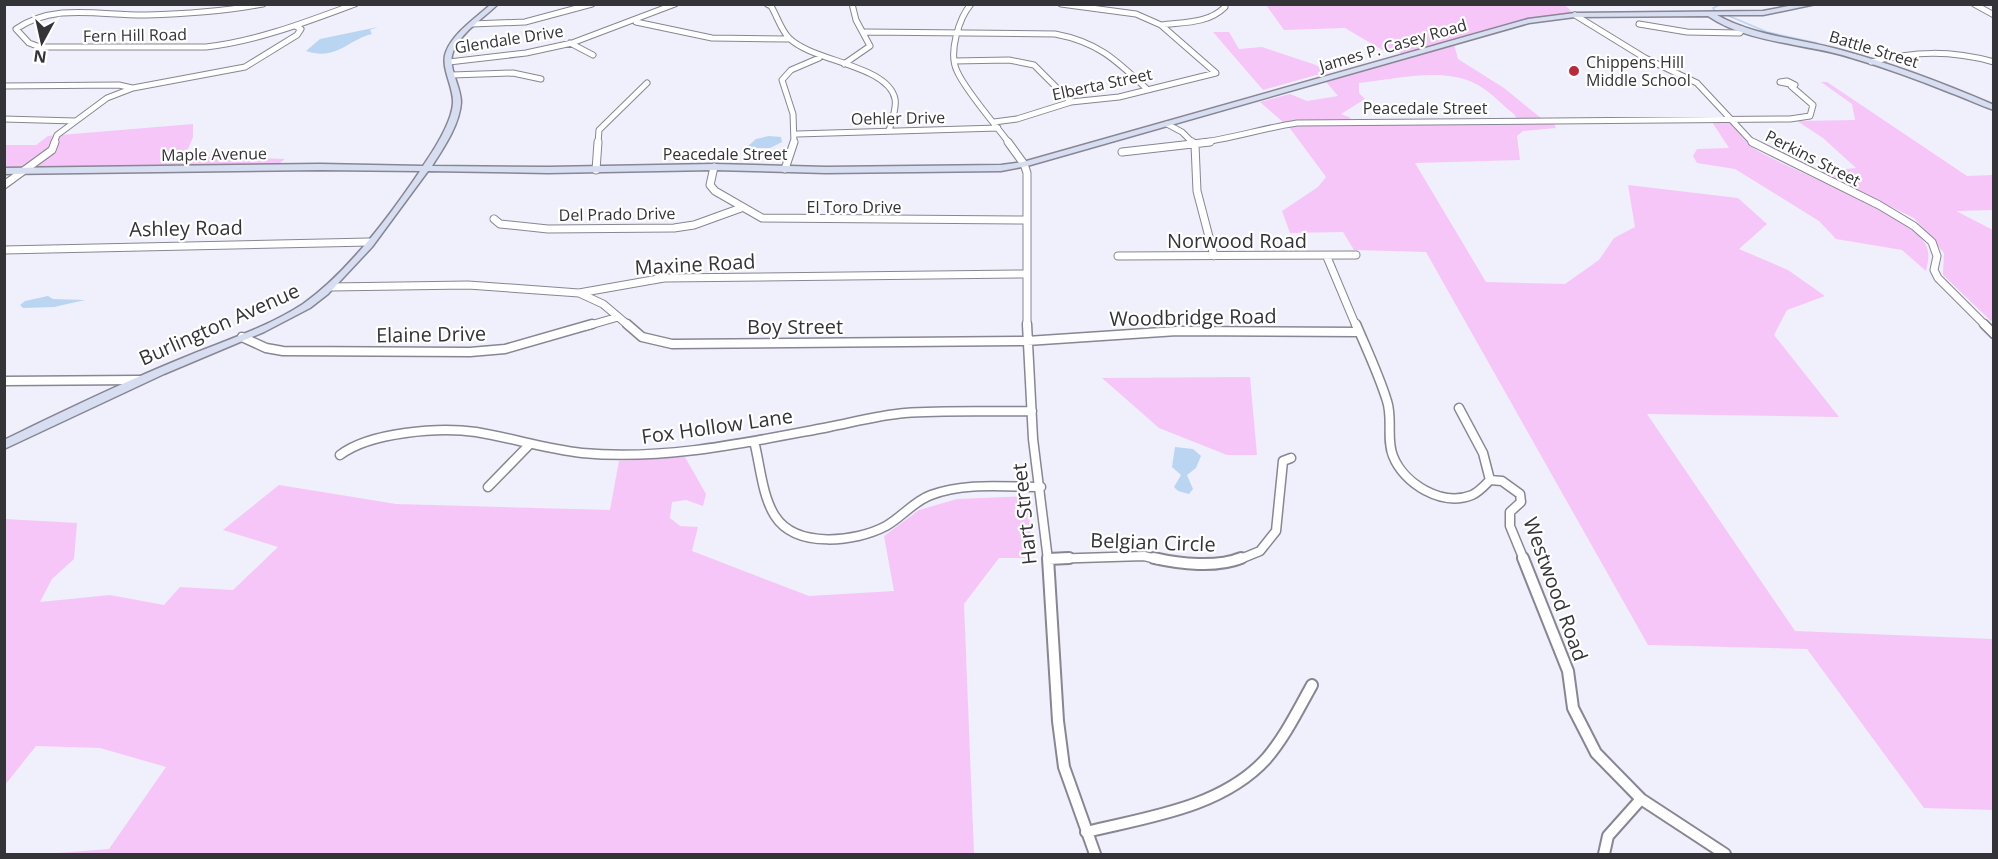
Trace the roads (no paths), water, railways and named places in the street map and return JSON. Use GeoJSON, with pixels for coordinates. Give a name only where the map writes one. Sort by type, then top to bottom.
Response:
{"type":"FeatureCollection","features":[{"type":"Feature","properties":{"kind":"main road"},"geometry":{"type":"LineString","coordinates":[[449,62],[449,52],[454,43],[495,4]]}},
{"type":"Feature","properties":{"kind":"main road","name":"James P. Casey Road"},"geometry":{"type":"LineString","coordinates":[[1024,164],[1516,23],[1575,15],[1763,13],[1813,4]]}},
{"type":"Feature","properties":{"kind":"main road","name":"Perkins Street"},"geometry":{"type":"LineString","coordinates":[[1568,9],[1575,15]]}},
{"type":"Feature","properties":{"kind":"main road","name":"Battle Street"},"geometry":{"type":"LineString","coordinates":[[1710,14],[1742,29],[1871,62],[1936,84],[1994,108]]}},
{"type":"Feature","properties":{"kind":"main road","name":"Burlington Avenue"},"geometry":{"type":"LineString","coordinates":[[4,445],[140,380],[299,310],[331,287],[405,199],[425,169],[455,112],[457,105],[449,62]]}},
{"type":"Feature","properties":{"kind":"main road","name":"Peacedale Street"},"geometry":{"type":"LineString","coordinates":[[425,169],[596,170],[714,167],[961,170],[1024,164]]}},
{"type":"Feature","properties":{"kind":"main road","name":"Maple Avenue"},"geometry":{"type":"LineString","coordinates":[[4,171],[320,167],[425,169]]}},
{"type":"Feature","properties":{"kind":"street","name":"Fern Hill Road"},"geometry":{"type":"LineString","coordinates":[[263,4],[163,14],[65,11],[32,18],[16,29],[29,43],[40,47],[206,48],[258,38],[295,26]]}},
{"type":"Feature","properties":{"kind":"street"},"geometry":{"type":"LineString","coordinates":[[295,26],[355,4]]}},
{"type":"Feature","properties":{"kind":"street"},"geometry":{"type":"LineString","coordinates":[[472,24],[525,22],[592,4]]}},
{"type":"Feature","properties":{"kind":"street"},"geometry":{"type":"LineString","coordinates":[[662,4],[673,5]]}},
{"type":"Feature","properties":{"kind":"street"},"geometry":{"type":"LineString","coordinates":[[782,4],[769,5],[789,39],[819,58],[844,64],[880,79],[891,88],[895,99],[889,131]]}},
{"type":"Feature","properties":{"kind":"street"},"geometry":{"type":"LineString","coordinates":[[844,64],[870,46],[865,32],[854,16],[852,4]]}},
{"type":"Feature","properties":{"kind":"street"},"geometry":{"type":"LineString","coordinates":[[971,4],[965,10],[954,61],[956,70],[1024,164]]}},
{"type":"Feature","properties":{"kind":"street"},"geometry":{"type":"LineString","coordinates":[[1060,4],[1101,7],[1136,14],[1161,25],[1212,17],[1221,13],[1225,7],[1223,4]]}},
{"type":"Feature","properties":{"kind":"street"},"geometry":{"type":"LineString","coordinates":[[1974,4],[1994,15]]}},
{"type":"Feature","properties":{"kind":"street","name":"Glendale Drive"},"geometry":{"type":"LineString","coordinates":[[449,62],[531,52],[570,43],[636,21],[673,5]]}},
{"type":"Feature","properties":{"kind":"street","name":"Perkins Street"},"geometry":{"type":"LineString","coordinates":[[1575,15],[1645,58],[1697,83],[1754,144],[1879,205],[1926,236],[1932,242],[1937,256],[1934,270],[1938,278],[1994,334]]}},
{"type":"Feature","properties":{"kind":"street"},"geometry":{"type":"LineString","coordinates":[[636,21],[678,35],[708,39],[789,39]]}},
{"type":"Feature","properties":{"kind":"street","name":"Battle Street"},"geometry":{"type":"LineString","coordinates":[[1639,24],[1703,33],[1740,33],[1742,29]]}},
{"type":"Feature","properties":{"kind":"street","name":"Elberta Street"},"geometry":{"type":"LineString","coordinates":[[994,122],[1017,119],[1071,102],[1119,97],[1216,73],[1161,25]]}},
{"type":"Feature","properties":{"kind":"street"},"geometry":{"type":"LineString","coordinates":[[4,185],[52,150],[57,135],[108,98],[133,88],[244,67],[297,35],[301,29],[295,26]]}},
{"type":"Feature","properties":{"kind":"street"},"geometry":{"type":"LineString","coordinates":[[865,32],[1055,34],[1081,38],[1099,45],[1147,90]]}},
{"type":"Feature","properties":{"kind":"street"},"geometry":{"type":"LineString","coordinates":[[570,43],[593,55]]}},
{"type":"Feature","properties":{"kind":"street"},"geometry":{"type":"LineString","coordinates":[[1871,62],[1925,49],[1947,51],[1994,62]]}},
{"type":"Feature","properties":{"kind":"street"},"geometry":{"type":"LineString","coordinates":[[784,169],[795,151],[797,134],[782,80],[791,70],[819,58]]}},
{"type":"Feature","properties":{"kind":"street"},"geometry":{"type":"LineString","coordinates":[[954,61],[1009,60],[1034,65],[1071,102]]}},
{"type":"Feature","properties":{"kind":"street"},"geometry":{"type":"LineString","coordinates":[[452,75],[513,74],[542,79]]}},
{"type":"Feature","properties":{"kind":"street"},"geometry":{"type":"LineString","coordinates":[[596,170],[599,130],[647,83]]}},
{"type":"Feature","properties":{"kind":"street"},"geometry":{"type":"LineString","coordinates":[[4,86],[119,85],[133,88]]}},
{"type":"Feature","properties":{"kind":"street","name":"Peacedale Street"},"geometry":{"type":"LineString","coordinates":[[1122,152],[1195,145],[1297,123],[1790,119],[1810,116],[1813,105],[1801,92],[1791,86]]}},
{"type":"Feature","properties":{"kind":"street"},"geometry":{"type":"LineString","coordinates":[[4,119],[75,121]]}},
{"type":"Feature","properties":{"kind":"street"},"geometry":{"type":"LineString","coordinates":[[1167,124],[1182,132],[1195,145],[1197,191],[1214,256]]}},
{"type":"Feature","properties":{"kind":"street","name":"Oehler Drive"},"geometry":{"type":"LineString","coordinates":[[797,134],[998,128]]}},
{"type":"Feature","properties":{"kind":"street","name":"Hart Street"},"geometry":{"type":"LineString","coordinates":[[1024,164],[1027,173],[1026,274],[1032,411],[1048,558],[1058,721],[1064,767],[1095,855]]}},
{"type":"Feature","properties":{"kind":"street","name":"El Toro Drive"},"geometry":{"type":"LineString","coordinates":[[714,167],[710,185],[741,208],[762,218],[786,220],[1026,220]]}},
{"type":"Feature","properties":{"kind":"street","name":"Del Prado Drive"},"geometry":{"type":"LineString","coordinates":[[494,219],[500,224],[548,229],[674,228],[694,225],[741,208]]}},
{"type":"Feature","properties":{"kind":"street","name":"Ashley Road"},"geometry":{"type":"LineString","coordinates":[[4,250],[188,244],[369,242]]}},
{"type":"Feature","properties":{"kind":"street","name":"Norwood Road"},"geometry":{"type":"LineString","coordinates":[[1118,256],[1327,257],[1356,255]]}},
{"type":"Feature","properties":{"kind":"street"},"geometry":{"type":"LineString","coordinates":[[1327,257],[1388,405],[1393,457],[1406,475],[1420,487],[1443,498],[1454,499],[1474,494],[1490,480],[1483,453],[1459,408]]}},
{"type":"Feature","properties":{"kind":"street","name":"Maxine Road"},"geometry":{"type":"LineString","coordinates":[[331,287],[468,285],[579,292],[664,278],[1026,274]]}},
{"type":"Feature","properties":{"kind":"street","name":"Boy Street"},"geometry":{"type":"LineString","coordinates":[[579,292],[603,304],[642,337],[672,344],[1028,341]]}},
{"type":"Feature","properties":{"kind":"street","name":"Elaine Drive"},"geometry":{"type":"LineString","coordinates":[[242,337],[266,348],[283,351],[470,352],[505,349],[618,317]]}},
{"type":"Feature","properties":{"kind":"street","name":"Woodbridge Road"},"geometry":{"type":"LineString","coordinates":[[1028,341],[1178,331],[1358,332]]}},
{"type":"Feature","properties":{"kind":"street"},"geometry":{"type":"LineString","coordinates":[[4,381],[140,380]]}},
{"type":"Feature","properties":{"kind":"street","name":"Fox Hollow Lane"},"geometry":{"type":"LineString","coordinates":[[340,455],[349,448],[374,439],[427,430],[476,432],[529,445],[584,453],[638,454],[686,451],[754,441],[920,411],[1032,411]]}},
{"type":"Feature","properties":{"kind":"street"},"geometry":{"type":"LineString","coordinates":[[754,441],[776,517],[798,532],[826,539],[851,538],[875,531],[915,503],[943,492],[971,488],[1041,486]]}},
{"type":"Feature","properties":{"kind":"street"},"geometry":{"type":"LineString","coordinates":[[488,487],[529,445]]}},
{"type":"Feature","properties":{"kind":"street","name":"Belgian Circle"},"geometry":{"type":"LineString","coordinates":[[1048,558],[1144,556],[1174,563],[1232,562],[1260,551],[1276,531],[1283,461],[1291,458]]}},
{"type":"Feature","properties":{"kind":"street","name":"Westwood Road"},"geometry":{"type":"LineString","coordinates":[[1490,480],[1502,481],[1520,494],[1521,502],[1510,512],[1510,526],[1568,671],[1573,708],[1596,753],[1641,799],[1725,855]]}},
{"type":"Feature","properties":{"kind":"street"},"geometry":{"type":"LineString","coordinates":[[1086,832],[1199,804],[1257,768],[1280,740],[1312,685]]}},
{"type":"Feature","properties":{"kind":"street"},"geometry":{"type":"LineString","coordinates":[[1604,855],[1608,836],[1641,799]]}},
{"type":"Feature","properties":{"kind":"water"},"geometry":{"type":"Polygon","coordinates":[[[378,27],[370,30],[372,34],[334,52],[306,51],[320,39],[378,27]]]}},
{"type":"Feature","properties":{"kind":"water"},"geometry":{"type":"Polygon","coordinates":[[[769,136],[781,137],[782,142],[770,148],[746,148],[756,139],[769,136]]]}},
{"type":"Feature","properties":{"kind":"water"},"geometry":{"type":"Polygon","coordinates":[[[48,296],[53,299],[85,300],[54,307],[23,308],[20,305],[25,301],[48,296]]]}},
{"type":"Feature","properties":{"kind":"water"},"geometry":{"type":"Polygon","coordinates":[[[1175,447],[1193,449],[1201,456],[1196,468],[1187,475],[1193,489],[1189,494],[1178,491],[1174,487],[1181,475],[1172,467],[1175,447]]]}},
{"type":"Feature","properties":{"kind":"waterway"},"geometry":{"type":"LineString","coordinates":[[1715,11],[1713,8],[1722,4]]}},
{"type":"Feature","properties":{"kind":"waterway"},"geometry":{"type":"LineString","coordinates":[[1729,16],[1767,32],[1817,43]]}},
{"type":"Feature","properties":{"kind":"place","name":"Chippens Hill Middle School"},"geometry":{"type":"Point","coordinates":[1574,71]}}]}
